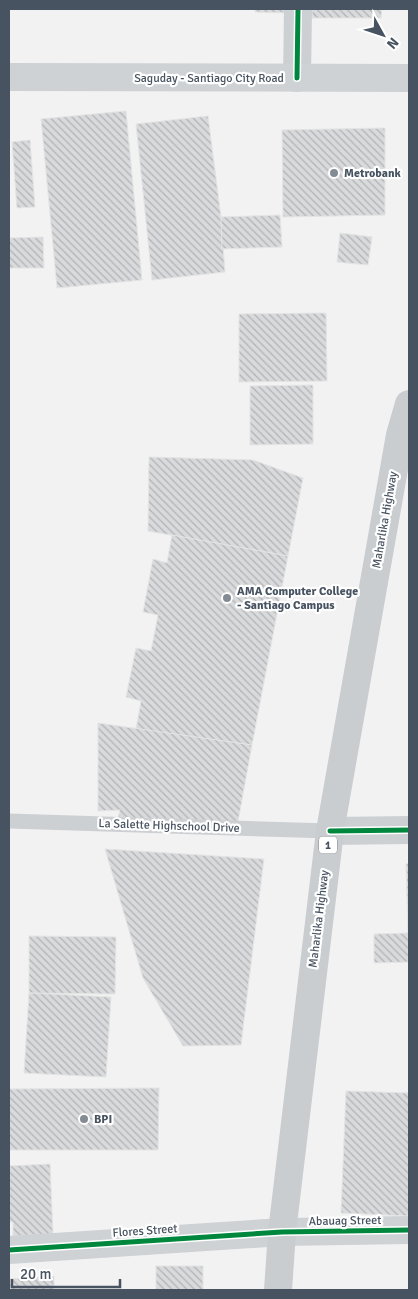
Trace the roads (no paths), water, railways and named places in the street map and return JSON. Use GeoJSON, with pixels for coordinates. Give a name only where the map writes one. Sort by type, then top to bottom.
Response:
{"type":"FeatureCollection","features":[{"type":"Feature","properties":{"kind":"main road","name":"Saguday - Santiago City Road"},"geometry":{"type":"LineString","coordinates":[[9,77],[409,78]]}},
{"type":"Feature","properties":{"kind":"main road","name":"Maharlika Highway"},"geometry":{"type":"LineString","coordinates":[[278,1290],[282,1232],[330,830],[405,435],[409,404]]}},
{"type":"Feature","properties":{"kind":"main road","name":"Abauag Street"},"geometry":{"type":"LineString","coordinates":[[282,1232],[409,1230]]}},
{"type":"Feature","properties":{"kind":"main road","name":"Flores Street"},"geometry":{"type":"LineString","coordinates":[[9,1250],[282,1232]]}},
{"type":"Feature","properties":{"kind":"street"},"geometry":{"type":"LineString","coordinates":[[297,78],[298,9]]}},
{"type":"Feature","properties":{"kind":"street"},"geometry":{"type":"LineString","coordinates":[[330,830],[409,830]]}},
{"type":"Feature","properties":{"kind":"lane","name":"La Salette Highschool Drive"},"geometry":{"type":"LineString","coordinates":[[9,821],[330,830]]}},
{"type":"Feature","properties":{"kind":"place","name":"Metrobank"},"geometry":{"type":"Point","coordinates":[334,173]}},
{"type":"Feature","properties":{"kind":"place","name":"AMA Computer College - Santiago Campus"},"geometry":{"type":"Point","coordinates":[227,598]}},
{"type":"Feature","properties":{"kind":"place","name":"BPI"},"geometry":{"type":"Point","coordinates":[84,1119]}}]}
